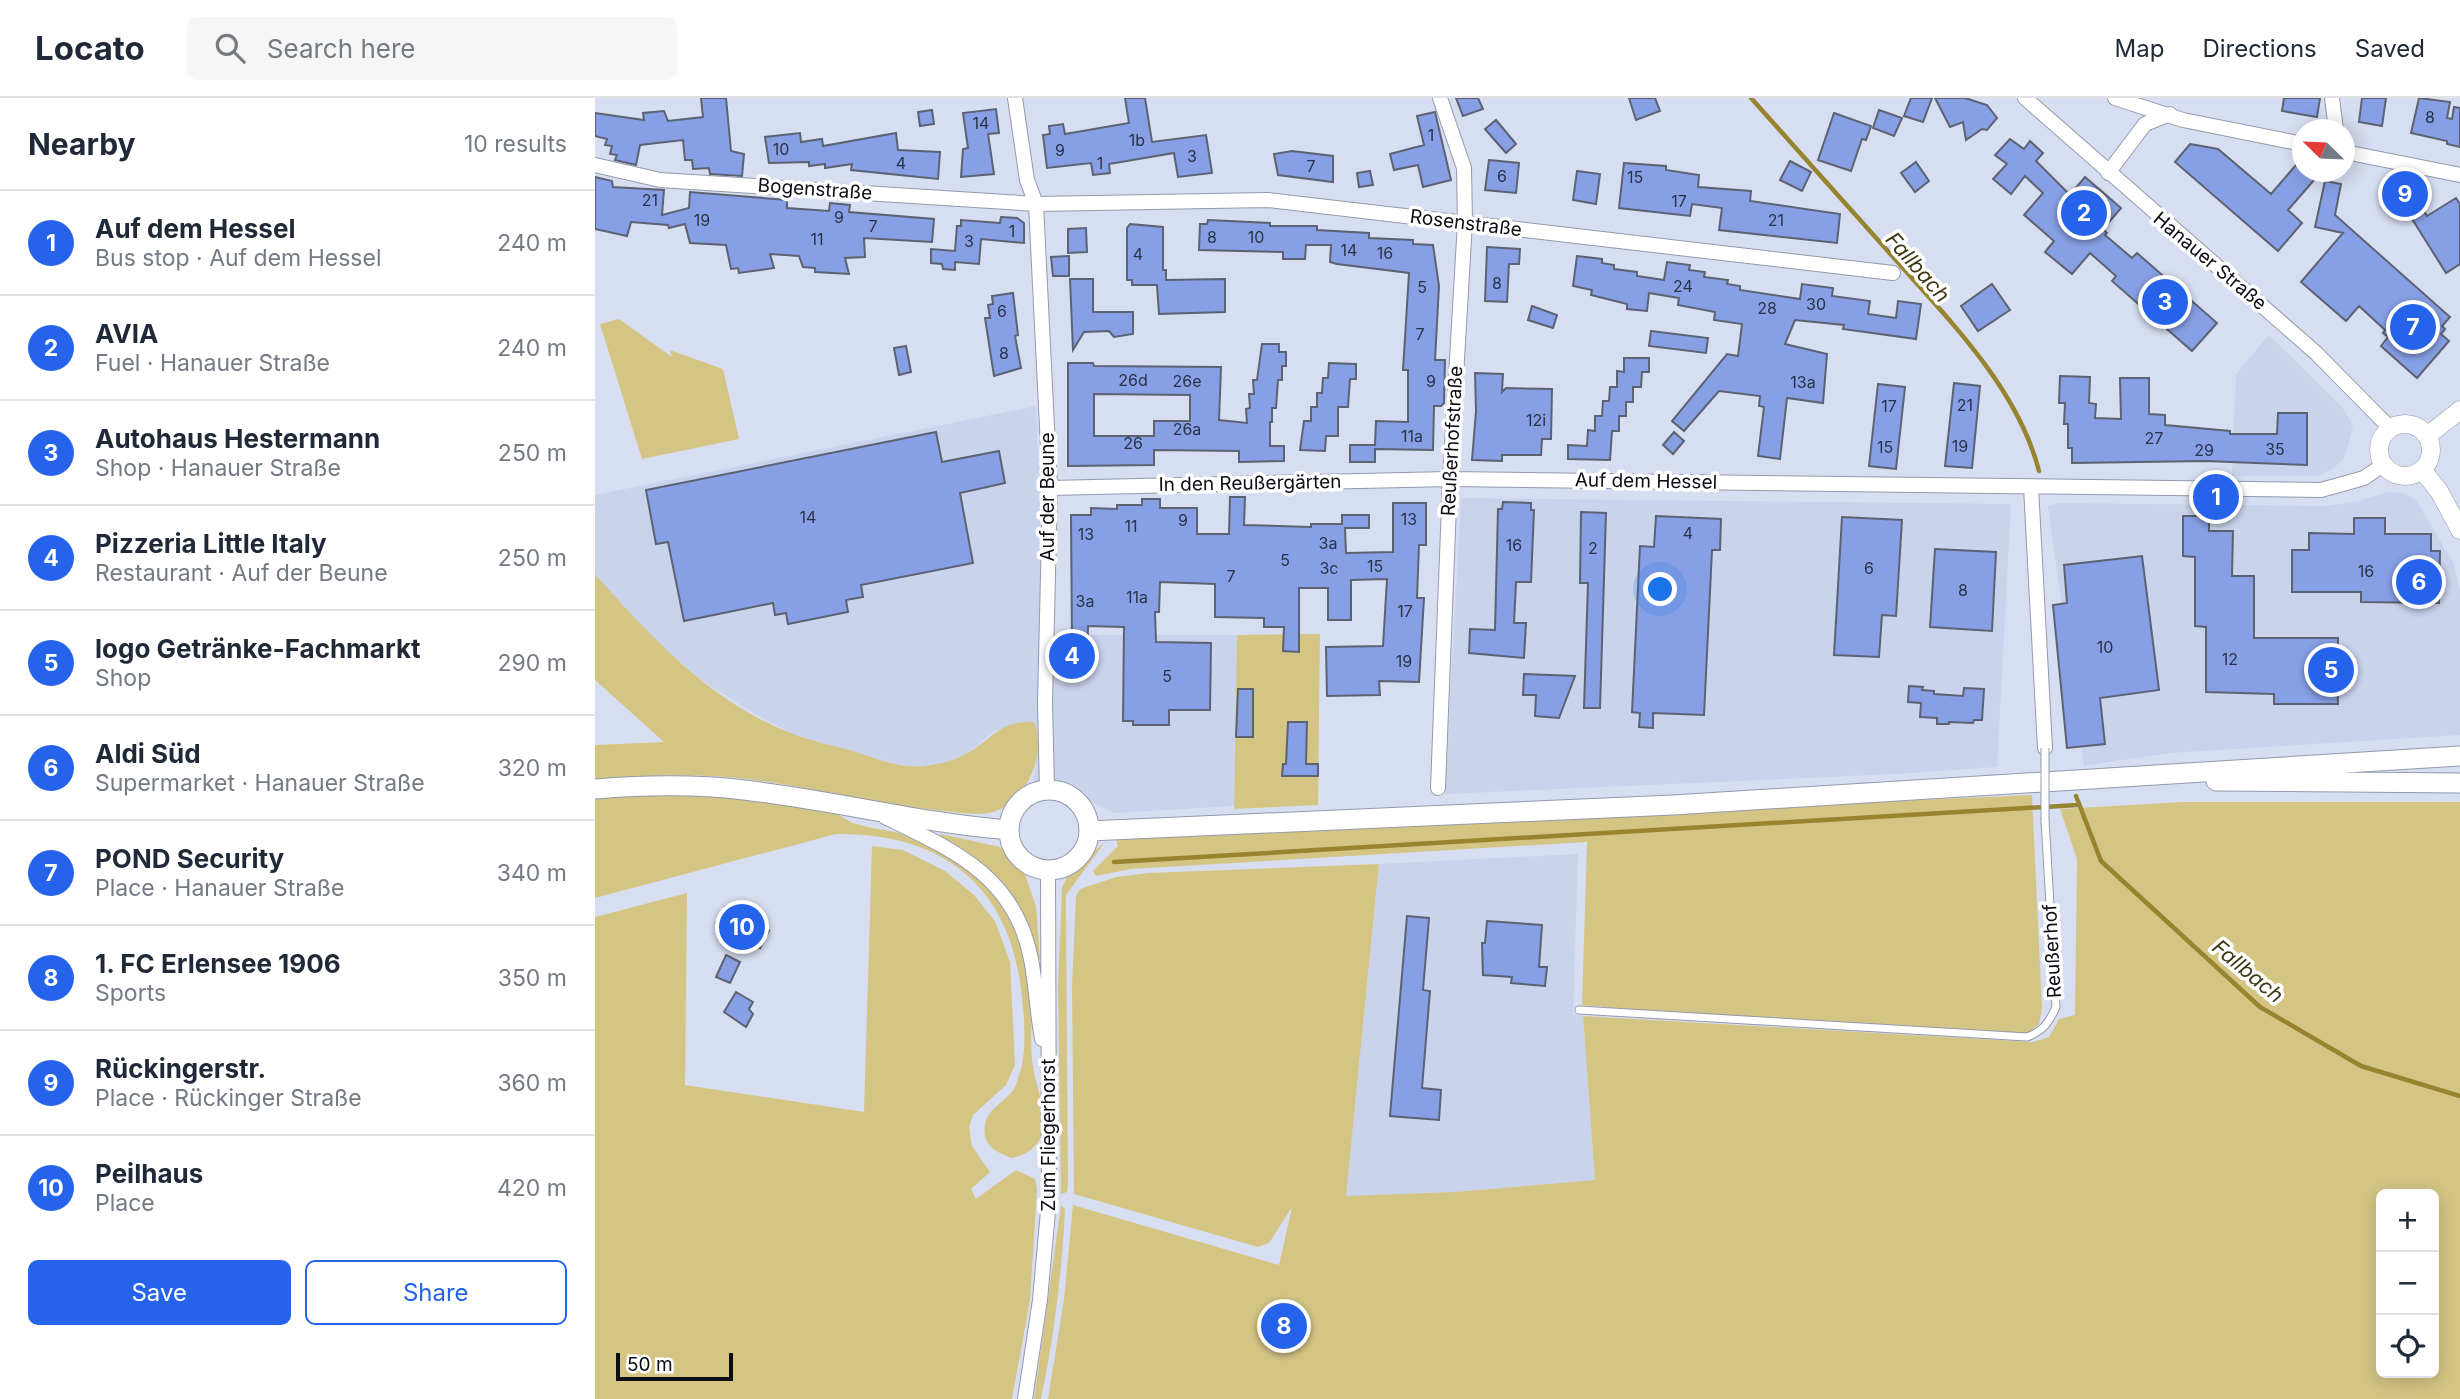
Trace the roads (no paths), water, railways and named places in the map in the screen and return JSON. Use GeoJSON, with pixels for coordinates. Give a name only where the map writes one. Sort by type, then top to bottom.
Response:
{"type":"FeatureCollection","features":[{"type":"Feature","properties":{"kind":"main road"},"geometry":{"type":"LineString","coordinates":[[1089,831],[1673,805],[2460,756]]}},
{"type":"Feature","properties":{"kind":"main road"},"geometry":{"type":"LineString","coordinates":[[2086,778],[2460,783]]}},
{"type":"Feature","properties":{"kind":"main road"},"geometry":{"type":"LineString","coordinates":[[595,789],[654,784],[744,790],[966,827],[1009,830]]}},
{"type":"Feature","properties":{"kind":"main road"},"geometry":{"type":"LineString","coordinates":[[1047,790],[1072,797],[1081,806],[1089,831],[1086,843],[1072,863],[1048,870],[1025,862],[1011,843],[1009,830],[1016,807],[1025,798],[1047,790]]}},
{"type":"Feature","properties":{"kind":"street","name":"Auf der Beune"},"geometry":{"type":"LineString","coordinates":[[1016,98],[1027,180],[1036,204],[1050,488],[1045,704],[1047,790]]}},
{"type":"Feature","properties":{"kind":"street","name":"Reußerhofstraße"},"geometry":{"type":"LineString","coordinates":[[1438,788],[1450,479],[1465,222],[1464,168],[1440,98]]}},
{"type":"Feature","properties":{"kind":"street","name":"Hanauer Straße"},"geometry":{"type":"LineString","coordinates":[[2025,98],[2316,352],[2390,428]]}},
{"type":"Feature","properties":{"kind":"street"},"geometry":{"type":"LineString","coordinates":[[2115,98],[2183,120],[2292,142]]}},
{"type":"Feature","properties":{"kind":"street"},"geometry":{"type":"LineString","coordinates":[[2168,98],[2170,114]]}},
{"type":"Feature","properties":{"kind":"street"},"geometry":{"type":"LineString","coordinates":[[2332,98],[2335,119]]}},
{"type":"Feature","properties":{"kind":"street"},"geometry":{"type":"LineString","coordinates":[[2108,173],[2145,124],[2170,114]]}},
{"type":"Feature","properties":{"kind":"street"},"geometry":{"type":"LineString","coordinates":[[2355,154],[2460,175]]}},
{"type":"Feature","properties":{"kind":"street","name":"Bogenstraße"},"geometry":{"type":"LineString","coordinates":[[595,165],[660,180],[1036,204]]}},
{"type":"Feature","properties":{"kind":"street","name":"Rosenstraße"},"geometry":{"type":"LineString","coordinates":[[1036,204],[1268,200],[1893,272]]}},
{"type":"Feature","properties":{"kind":"street"},"geometry":{"type":"LineString","coordinates":[[2427,436],[2460,410]]}},
{"type":"Feature","properties":{"kind":"street"},"geometry":{"type":"LineString","coordinates":[[2406,423],[2421,429],[2427,436],[2430,458],[2422,470],[2405,477],[2396,475],[2382,465],[2379,445],[2390,428],[2406,423]]}},
{"type":"Feature","properties":{"kind":"street","name":"Auf dem Hessel"},"geometry":{"type":"LineString","coordinates":[[1450,479],[2321,490],[2364,478],[2382,465]]}},
{"type":"Feature","properties":{"kind":"street"},"geometry":{"type":"LineString","coordinates":[[2422,470],[2439,491],[2460,530]]}},
{"type":"Feature","properties":{"kind":"street","name":"In den Reußergärten"},"geometry":{"type":"LineString","coordinates":[[1050,488],[1450,479]]}},
{"type":"Feature","properties":{"kind":"street","name":"Reußerhof"},"geometry":{"type":"LineString","coordinates":[[2031,487],[2045,748]]}},
{"type":"Feature","properties":{"kind":"street"},"geometry":{"type":"LineString","coordinates":[[870,810],[955,851],[988,875],[1014,910],[1031,958],[1050,1085]]}},
{"type":"Feature","properties":{"kind":"street","name":"Zum Fliegerhorst"},"geometry":{"type":"LineString","coordinates":[[1025,1399],[1046,1250],[1050,1085],[1048,870]]}},
{"type":"Feature","properties":{"kind":"lane","name":"Reußerhof"},"geometry":{"type":"LineString","coordinates":[[1579,1010],[2027,1037],[2039,1033],[2049,1023],[2056,1007],[2045,820],[2045,748]]}},
{"type":"Feature","properties":{"kind":"waterway","name":"Fallbach"},"geometry":{"type":"LineString","coordinates":[[1751,98],[1976,352],[2014,409],[2039,471]]}},
{"type":"Feature","properties":{"kind":"waterway","name":"Fallbach"},"geometry":{"type":"LineString","coordinates":[[2076,796],[2101,861],[2260,1007],[2361,1066],[2460,1096]]}},
{"type":"Feature","properties":{"kind":"waterway"},"geometry":{"type":"LineString","coordinates":[[1114,862],[2077,805]]}},
{"type":"Feature","properties":{"kind":"place","name":"Rückingerstr."},"geometry":{"type":"Point","coordinates":[2405,194]}},
{"type":"Feature","properties":{"kind":"place","name":"AVIA"},"geometry":{"type":"Point","coordinates":[2084,213]}},
{"type":"Feature","properties":{"kind":"place","name":"Autohaus Hestermann"},"geometry":{"type":"Point","coordinates":[2165,302]}},
{"type":"Feature","properties":{"kind":"place","name":"POND Security"},"geometry":{"type":"Point","coordinates":[2413,327]}},
{"type":"Feature","properties":{"kind":"place","name":"Auf dem Hessel"},"geometry":{"type":"Point","coordinates":[2216,497]}},
{"type":"Feature","properties":{"kind":"place","name":"Aldi Süd"},"geometry":{"type":"Point","coordinates":[2419,582]}},
{"type":"Feature","properties":{"kind":"place","name":"Pizzeria Little Italy"},"geometry":{"type":"Point","coordinates":[1072,656]}},
{"type":"Feature","properties":{"kind":"place","name":"logo Getränke-Fachmarkt"},"geometry":{"type":"Point","coordinates":[2331,670]}},
{"type":"Feature","properties":{"kind":"place","name":"Peilhaus"},"geometry":{"type":"Point","coordinates":[742,927]}},
{"type":"Feature","properties":{"kind":"place","name":"1. FC Erlensee 1906"},"geometry":{"type":"Point","coordinates":[1284,1326]}}]}
